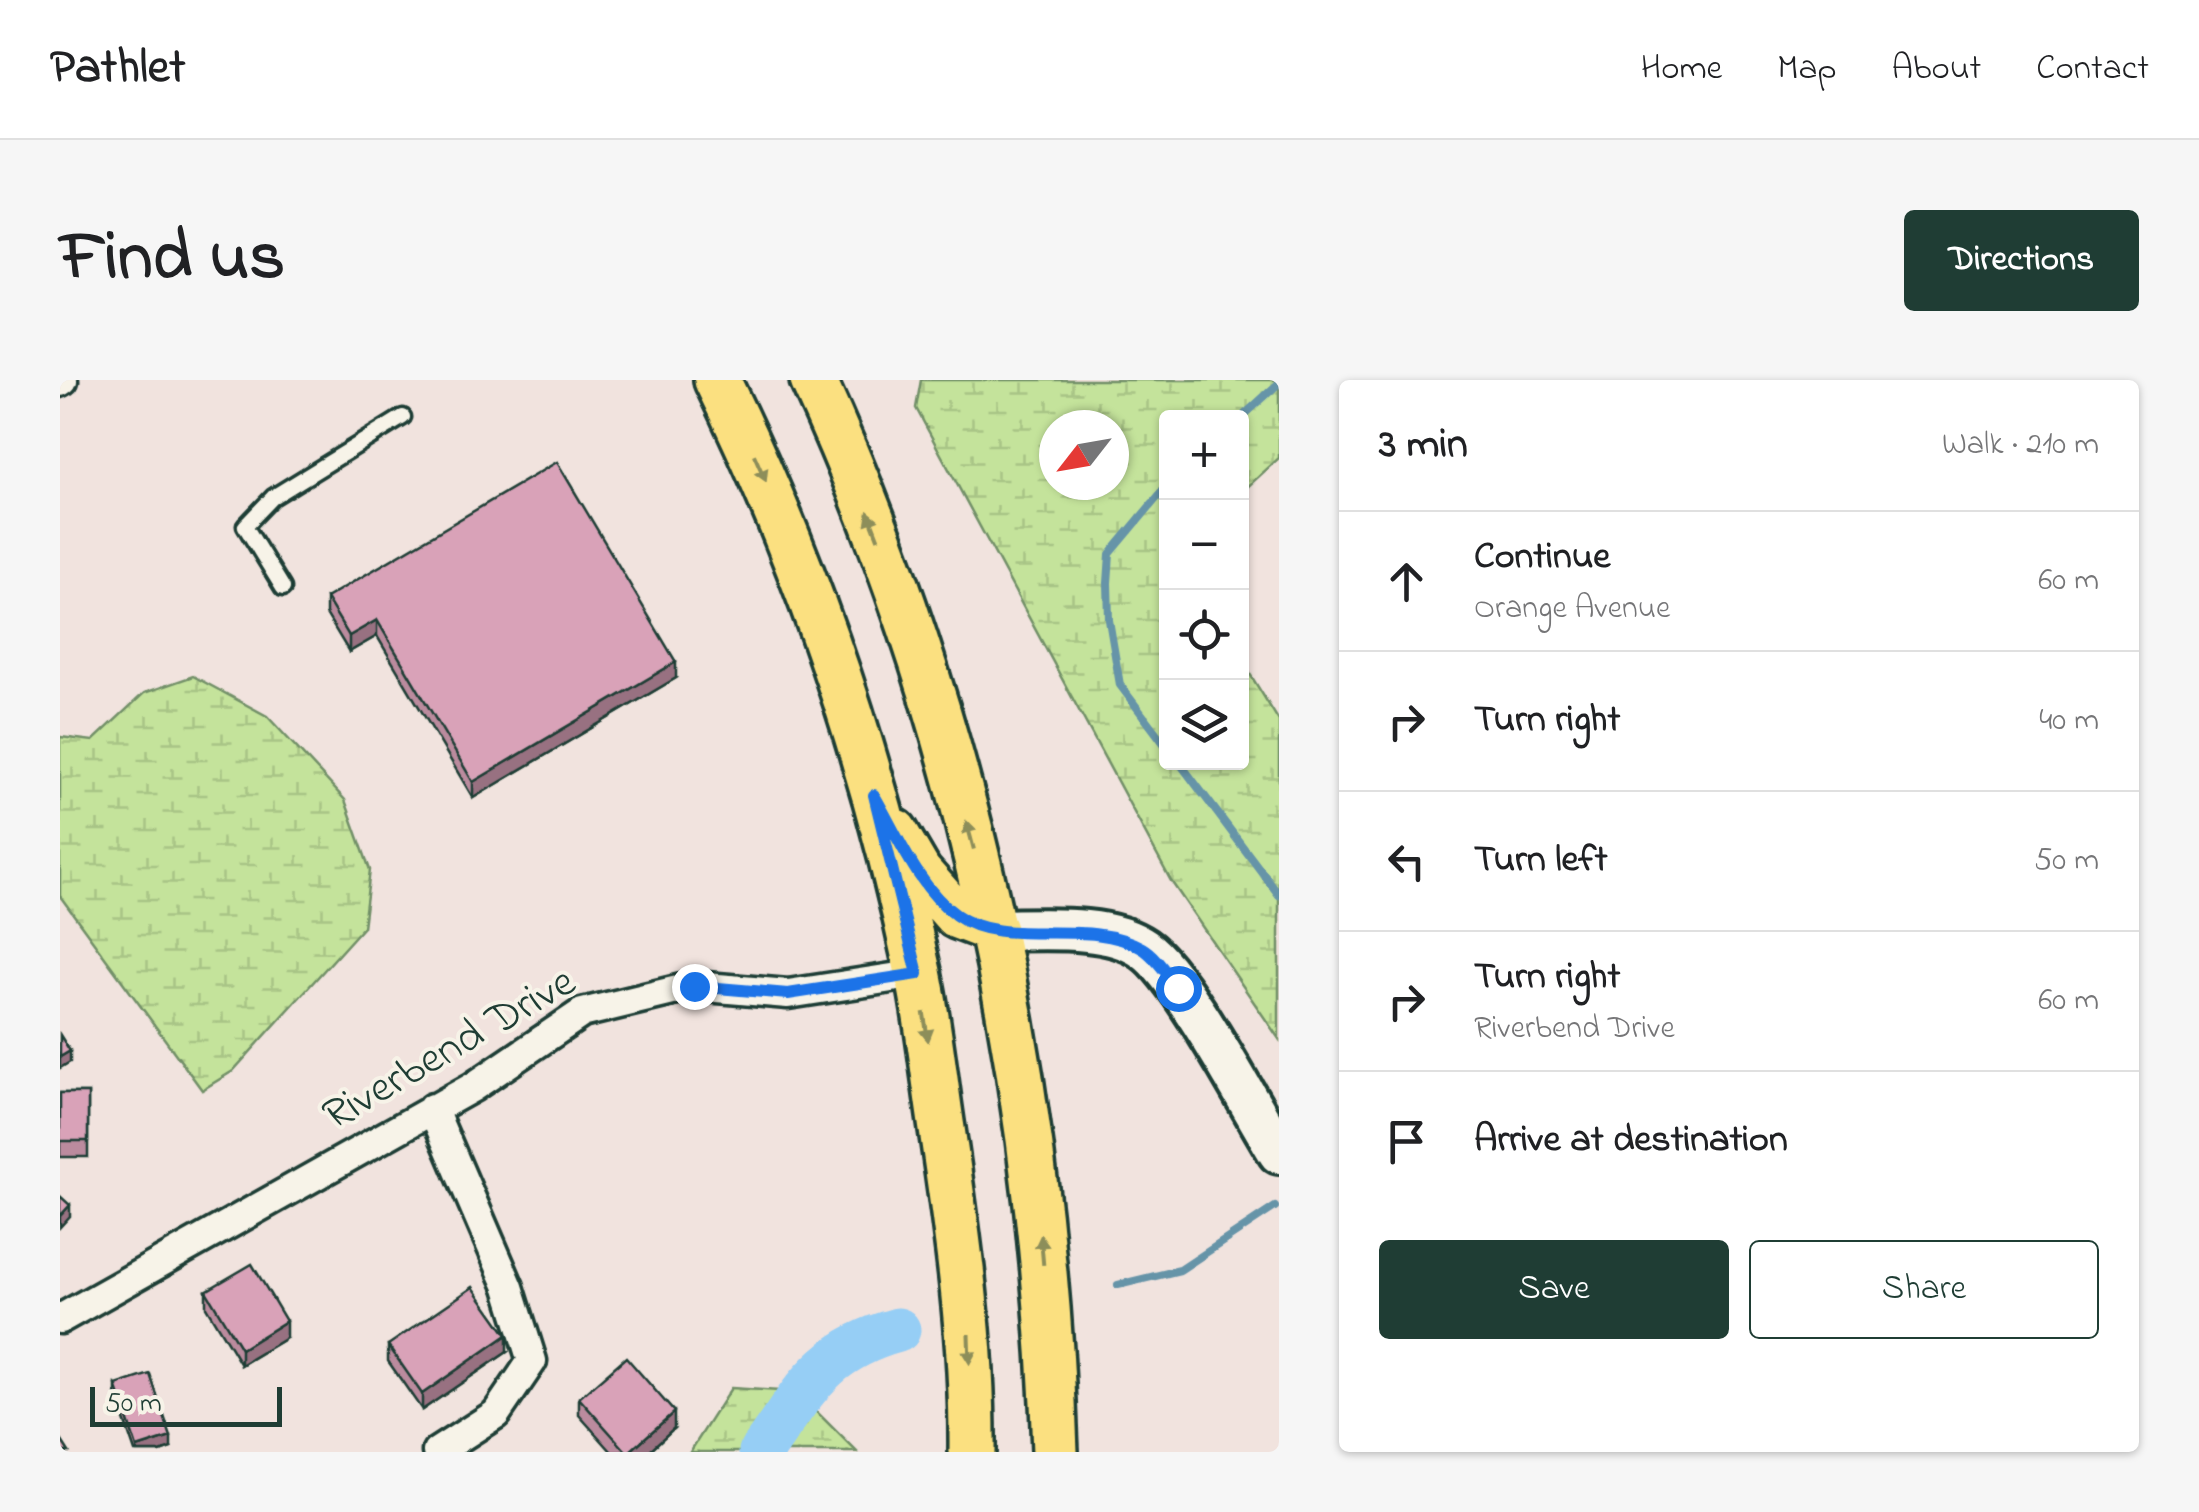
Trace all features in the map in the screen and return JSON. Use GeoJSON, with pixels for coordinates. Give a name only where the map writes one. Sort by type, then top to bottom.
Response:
{"type":"FeatureCollection","features":[{"type":"Feature","properties":{"kind":"main road"},"geometry":{"type":"LineString","coordinates":[[718,380],[762,470],[827,637],[874,795],[918,974],[967,1296],[974,1450]]}},
{"type":"Feature","properties":{"kind":"main road"},"geometry":{"type":"LineString","coordinates":[[813,380],[902,605],[994,930],[1031,1131],[1055,1452]]}},
{"type":"Feature","properties":{"kind":"main road"},"geometry":{"type":"LineString","coordinates":[[874,795],[919,873],[956,916],[994,930],[1088,930],[1144,948],[1178,988],[1279,1153]]}},
{"type":"Feature","properties":{"kind":"street","name":"Riverbend Drive"},"geometry":{"type":"LineString","coordinates":[[60,1319],[474,1087],[582,1014],[694,986],[788,994],[918,974]]}},
{"type":"Feature","properties":{"kind":"street"},"geometry":{"type":"LineString","coordinates":[[432,1108],[510,1286],[532,1361],[496,1414],[467,1444],[437,1452]]}},
{"type":"Feature","properties":{"kind":"lane"},"geometry":{"type":"LineString","coordinates":[[283,588],[245,526],[273,498],[403,417]]}},
{"type":"Feature","properties":{"kind":"green space"},"geometry":{"type":"Polygon","coordinates":[[[921,380],[1279,380],[1279,458],[1249,486],[1249,410],[1159,410],[1159,770],[1249,770],[1249,672],[1279,721],[1279,1039],[1171,881],[916,408],[921,380]]]}},
{"type":"Feature","properties":{"kind":"green space"},"geometry":{"type":"Polygon","coordinates":[[[193,676],[267,716],[345,800],[370,870],[363,927],[233,1071],[202,1090],[60,896],[60,737],[93,741],[144,693],[193,676]]]}},
{"type":"Feature","properties":{"kind":"green space"},"geometry":{"type":"Polygon","coordinates":[[[731,1388],[797,1392],[857,1452],[690,1452],[731,1388]]]}},
{"type":"Feature","properties":{"kind":"building"},"geometry":{"type":"Polygon","coordinates":[[[557,462],[676,662],[473,782],[377,620],[349,636],[326,598],[557,462]]]}},
{"type":"Feature","properties":{"kind":"building"},"geometry":{"type":"Polygon","coordinates":[[[60,1035],[70,1051],[60,1057],[60,1035]]]}},
{"type":"Feature","properties":{"kind":"building"},"geometry":{"type":"Polygon","coordinates":[[[60,1093],[88,1093],[88,1141],[60,1141],[60,1093]]]}},
{"type":"Feature","properties":{"kind":"building"},"geometry":{"type":"Polygon","coordinates":[[[60,1196],[70,1205],[60,1216],[60,1196]]]}},
{"type":"Feature","properties":{"kind":"building"},"geometry":{"type":"Polygon","coordinates":[[[252,1264],[286,1321],[241,1349],[206,1291],[252,1264]]]}},
{"type":"Feature","properties":{"kind":"building"},"geometry":{"type":"Polygon","coordinates":[[[473,1287],[507,1335],[422,1394],[388,1345],[473,1287]]]}},
{"type":"Feature","properties":{"kind":"building"},"geometry":{"type":"Polygon","coordinates":[[[626,1357],[674,1412],[629,1452],[579,1398],[626,1357]]]}},
{"type":"Feature","properties":{"kind":"building"},"geometry":{"type":"Polygon","coordinates":[[[150,1374],[171,1437],[137,1448],[116,1385],[150,1374]]]}},
{"type":"Feature","properties":{"kind":"building"},"geometry":{"type":"Polygon","coordinates":[[[60,1438],[69,1452],[60,1452],[60,1438]]]}},
{"type":"Feature","properties":{"kind":"waterway"},"geometry":{"type":"LineString","coordinates":[[1249,411],[1279,383]]}},
{"type":"Feature","properties":{"kind":"waterway"},"geometry":{"type":"LineString","coordinates":[[1159,495],[1110,554],[1108,583],[1109,620],[1120,685],[1159,737]]}},
{"type":"Feature","properties":{"kind":"waterway"},"geometry":{"type":"LineString","coordinates":[[1185,770],[1279,895]]}},
{"type":"Feature","properties":{"kind":"waterway"},"geometry":{"type":"LineString","coordinates":[[1118,1285],[1180,1270],[1275,1207]]}},
{"type":"Feature","properties":{"kind":"waterway"},"geometry":{"type":"LineString","coordinates":[[761,1452],[803,1392],[832,1362],[850,1349],[898,1330]]}},
{"type":"Feature","properties":{"kind":"route"},"geometry":{"type":"LineString","coordinates":[[694,986],[788,994],[918,974],[874,795],[919,873],[956,916],[994,930],[1088,930],[1144,948],[1178,988]]}}]}
